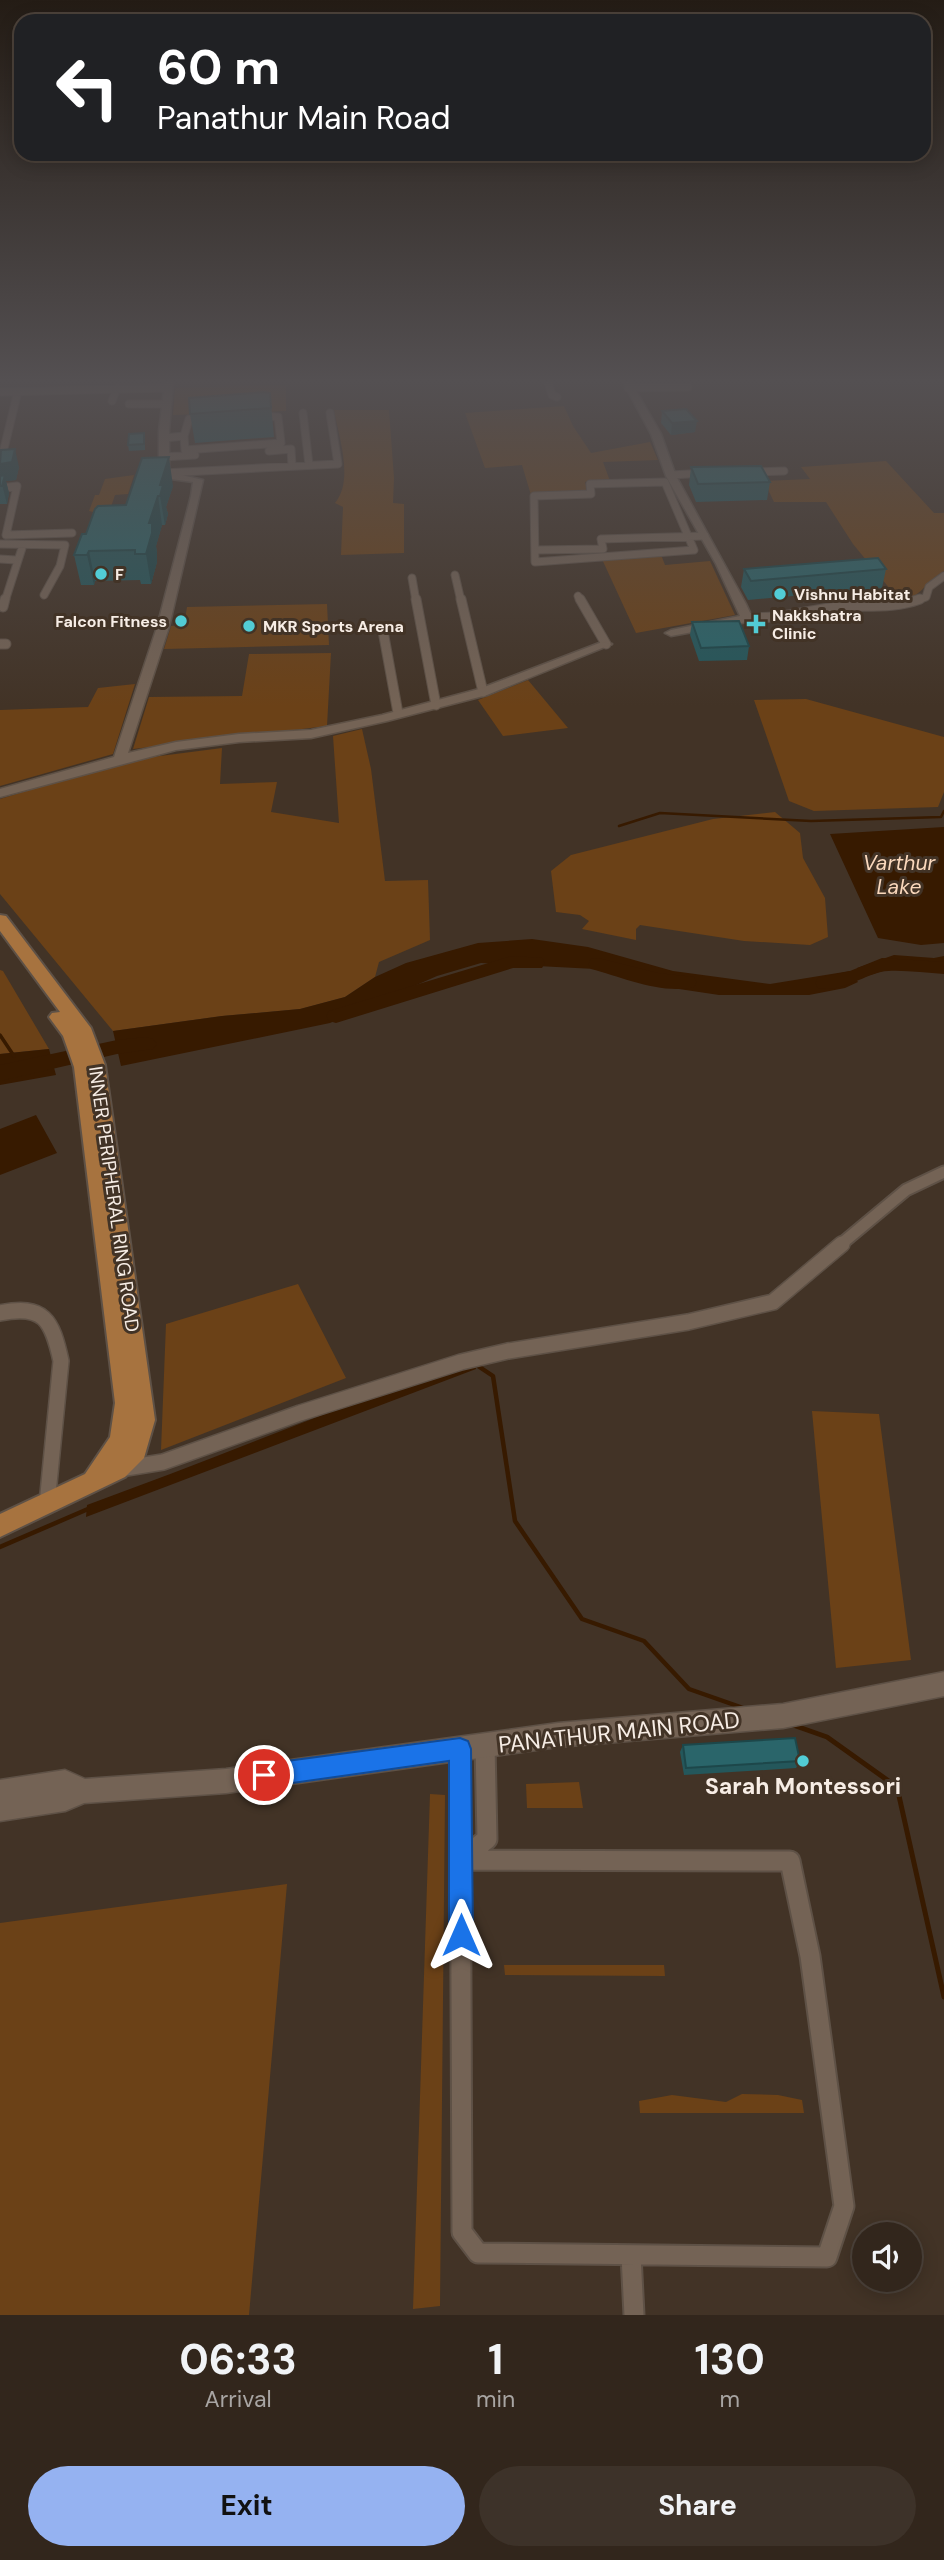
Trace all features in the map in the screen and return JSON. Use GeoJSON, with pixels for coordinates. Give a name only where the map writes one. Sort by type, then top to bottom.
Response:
{"type":"FeatureCollection","features":[{"type":"Feature","properties":{"kind":"main road","name":"INNER PERIPHERAL RING ROAD"},"geometry":{"type":"LineString","coordinates":[[0,920],[78,1033],[90,1066],[144,1420],[136,1451],[117,1470],[0,1526]]}},
{"type":"Feature","properties":{"kind":"main road","name":"INNER PERIPHERAL RING ROAD"},"geometry":{"type":"LineString","coordinates":[[0,942],[78,1033]]}},
{"type":"Feature","properties":{"kind":"main road","name":"INNER PERIPHERAL RING ROAD"},"geometry":{"type":"LineString","coordinates":[[90,1066],[126,1403],[126,1428],[119,1448],[105,1462],[92,1483]]}},
{"type":"Feature","properties":{"kind":"street"},"geometry":{"type":"LineString","coordinates":[[16,490],[6,535],[72,533]]}},
{"type":"Feature","properties":{"kind":"street"},"geometry":{"type":"LineString","coordinates":[[120,759],[163,626],[197,490]]}},
{"type":"Feature","properties":{"kind":"street"},"geometry":{"type":"LineString","coordinates":[[591,490],[591,494],[534,496],[536,562],[694,550],[668,490]]}},
{"type":"Feature","properties":{"kind":"street"},"geometry":{"type":"LineString","coordinates":[[679,490],[746,617]]}},
{"type":"Feature","properties":{"kind":"street"},"geometry":{"type":"LineString","coordinates":[[674,507],[689,507]]}},
{"type":"Feature","properties":{"kind":"street"},"geometry":{"type":"LineString","coordinates":[[536,550],[603,549],[601,539],[705,536]]}},
{"type":"Feature","properties":{"kind":"street"},"geometry":{"type":"LineString","coordinates":[[0,544],[65,545],[60,566],[44,595]]}},
{"type":"Feature","properties":{"kind":"street"},"geometry":{"type":"LineString","coordinates":[[3,607],[23,545]]}},
{"type":"Feature","properties":{"kind":"street"},"geometry":{"type":"LineString","coordinates":[[0,559],[16,560]]}},
{"type":"Feature","properties":{"kind":"street"},"geometry":{"type":"LineString","coordinates":[[455,575],[483,692]]}},
{"type":"Feature","properties":{"kind":"street"},"geometry":{"type":"LineString","coordinates":[[671,634],[743,620],[746,617],[766,619],[837,607],[905,605],[926,597],[929,587],[944,576]]}},
{"type":"Feature","properties":{"kind":"street"},"geometry":{"type":"LineString","coordinates":[[412,578],[436,705]]}},
{"type":"Feature","properties":{"kind":"street"},"geometry":{"type":"LineString","coordinates":[[0,793],[120,759],[188,744],[311,734],[483,692],[606,644],[578,596]]}},
{"type":"Feature","properties":{"kind":"street"},"geometry":{"type":"LineString","coordinates":[[383,631],[398,713]]}},
{"type":"Feature","properties":{"kind":"street"},"geometry":{"type":"LineString","coordinates":[[117,1470],[163,1462],[300,1413],[461,1362],[508,1351],[688,1322],[773,1302],[906,1190],[944,1172]]}},
{"type":"Feature","properties":{"kind":"street"},"geometry":{"type":"LineString","coordinates":[[0,1313],[26,1309],[40,1313],[59,1350],[61,1361],[47,1504]]}},
{"type":"Feature","properties":{"kind":"street","name":"PANATHUR MAIN ROAD"},"geometry":{"type":"LineString","coordinates":[[0,1809],[65,1799],[84,1791],[226,1780],[558,1735],[783,1716],[944,1684]]}},
{"type":"Feature","properties":{"kind":"street"},"geometry":{"type":"LineString","coordinates":[[461,1860],[487,1839],[485,1745]]}},
{"type":"Feature","properties":{"kind":"street"},"geometry":{"type":"LineString","coordinates":[[460,1749],[461,2232],[478,2253],[827,2257],[844,2206],[810,1956],[790,1861],[461,1860]]}},
{"type":"Feature","properties":{"kind":"street","name":"PANATHUR MAIN ROAD"},"geometry":{"type":"LineString","coordinates":[[0,1792],[65,1782],[84,1791]]}},
{"type":"Feature","properties":{"kind":"street"},"geometry":{"type":"LineString","coordinates":[[631,2255],[634,2315]]}},
{"type":"Feature","properties":{"kind":"shaded area"},"geometry":{"type":"Polygon","coordinates":[[[101,490],[129,490],[128,494],[115,495],[107,519],[91,519],[93,512],[89,511],[95,495],[99,495],[101,490]]]}},
{"type":"Feature","properties":{"kind":"shaded area"},"geometry":{"type":"Polygon","coordinates":[[[342,490],[394,490],[393,503],[404,504],[404,553],[341,555],[343,507],[335,503],[342,490]]]}},
{"type":"Feature","properties":{"kind":"shaded area"},"geometry":{"type":"Polygon","coordinates":[[[530,490],[587,490],[588,493],[531,495],[530,490]]]}},
{"type":"Feature","properties":{"kind":"shaded area"},"geometry":{"type":"Polygon","coordinates":[[[768,490],[913,490],[934,513],[944,513],[944,571],[918,594],[895,602],[890,589],[853,544],[826,502],[774,502],[768,490]]]}},
{"type":"Feature","properties":{"kind":"shaded area"},"geometry":{"type":"Polygon","coordinates":[[[660,552],[665,565],[710,561],[735,615],[636,633],[601,557],[660,552]]]}},
{"type":"Feature","properties":{"kind":"shaded area","name":"MKR Sports Arena"},"geometry":{"type":"Polygon","coordinates":[[[327,604],[329,645],[164,649],[171,626],[184,625],[187,607],[327,604]]]}},
{"type":"Feature","properties":{"kind":"shaded area"},"geometry":{"type":"Polygon","coordinates":[[[331,653],[327,726],[133,749],[149,697],[242,696],[249,654],[331,653]]]}},
{"type":"Feature","properties":{"kind":"shaded area"},"geometry":{"type":"Polygon","coordinates":[[[528,680],[568,728],[503,736],[478,700],[528,680]]]}},
{"type":"Feature","properties":{"kind":"shaded area"},"geometry":{"type":"Polygon","coordinates":[[[135,684],[113,754],[0,786],[0,710],[88,707],[98,688],[135,684]]]}},
{"type":"Feature","properties":{"kind":"shaded area"},"geometry":{"type":"Polygon","coordinates":[[[806,699],[944,737],[944,792],[938,807],[814,811],[789,801],[754,700],[806,699]]]}},
{"type":"Feature","properties":{"kind":"shaded area"},"geometry":{"type":"Polygon","coordinates":[[[362,729],[371,769],[385,881],[428,880],[430,940],[379,962],[375,977],[345,997],[300,1009],[222,1016],[113,1031],[0,894],[0,799],[129,760],[222,748],[220,784],[277,782],[271,812],[339,823],[333,736],[362,729]]]}},
{"type":"Feature","properties":{"kind":"shaded area"},"geometry":{"type":"Polygon","coordinates":[[[775,812],[800,833],[803,858],[825,898],[828,937],[810,945],[744,941],[640,925],[636,929],[636,940],[582,929],[589,921],[580,915],[556,912],[551,871],[571,855],[713,819],[775,812]]]}},
{"type":"Feature","properties":{"kind":"shaded area"},"geometry":{"type":"Polygon","coordinates":[[[0,970],[3,971],[49,1049],[0,1054],[0,970]]]}},
{"type":"Feature","properties":{"kind":"shaded area"},"geometry":{"type":"Polygon","coordinates":[[[298,1284],[346,1378],[161,1450],[166,1324],[298,1284]]]}},
{"type":"Feature","properties":{"kind":"shaded area"},"geometry":{"type":"Polygon","coordinates":[[[812,1411],[879,1414],[911,1660],[836,1668],[812,1411]]]}},
{"type":"Feature","properties":{"kind":"shaded area"},"geometry":{"type":"Polygon","coordinates":[[[579,1782],[583,1808],[527,1808],[526,1784],[579,1782]]]}},
{"type":"Feature","properties":{"kind":"shaded area"},"geometry":{"type":"Polygon","coordinates":[[[430,1794],[445,1795],[440,2306],[413,2309],[430,1794]]]}},
{"type":"Feature","properties":{"kind":"shaded area"},"geometry":{"type":"Polygon","coordinates":[[[287,1884],[249,2315],[0,2315],[0,1923],[287,1884]]]}},
{"type":"Feature","properties":{"kind":"shaded area"},"geometry":{"type":"Polygon","coordinates":[[[504,1965],[664,1965],[665,1976],[505,1975],[504,1965]]]}},
{"type":"Feature","properties":{"kind":"shaded area"},"geometry":{"type":"Polygon","coordinates":[[[742,2094],[778,2095],[802,2100],[804,2113],[640,2113],[639,2101],[672,2095],[726,2102],[742,2094]]]}},
{"type":"Feature","properties":{"kind":"water","name":"Varthur Lake"},"geometry":{"type":"Polygon","coordinates":[[[944,827],[944,943],[921,945],[878,938],[830,834],[944,827]]]}},
{"type":"Feature","properties":{"kind":"water"},"geometry":{"type":"Polygon","coordinates":[[[532,939],[588,947],[673,971],[770,984],[850,971],[858,982],[845,988],[809,995],[719,995],[679,989],[634,971],[481,963],[437,976],[330,1023],[121,1066],[113,1031],[222,1016],[300,1009],[345,997],[375,977],[406,963],[478,943],[532,939]]]}},
{"type":"Feature","properties":{"kind":"water"},"geometry":{"type":"Polygon","coordinates":[[[894,955],[934,958],[944,956],[944,971],[891,968],[861,978],[857,968],[894,955]]]}},
{"type":"Feature","properties":{"kind":"water"},"geometry":{"type":"Polygon","coordinates":[[[49,1049],[56,1075],[0,1085],[0,1054],[49,1049]]]}},
{"type":"Feature","properties":{"kind":"water"},"geometry":{"type":"Polygon","coordinates":[[[36,1115],[57,1153],[0,1175],[0,1129],[36,1115]]]}},
{"type":"Feature","properties":{"kind":"water"},"geometry":{"type":"Polygon","coordinates":[[[474,1357],[476,1369],[86,1517],[87,1505],[474,1357]]]}},
{"type":"Feature","properties":{"kind":"building"},"geometry":{"type":"Polygon","coordinates":[[[131,490],[162,490],[149,523],[152,523],[152,533],[146,554],[135,554],[135,550],[89,551],[87,555],[74,555],[98,506],[126,505],[131,490]]]}},
{"type":"Feature","properties":{"kind":"building"},"geometry":{"type":"Polygon","coordinates":[[[878,558],[886,569],[751,581],[744,569],[878,558]]]}},
{"type":"Feature","properties":{"kind":"building"},"geometry":{"type":"Polygon","coordinates":[[[739,621],[749,646],[701,648],[692,622],[739,621]]]}},
{"type":"Feature","properties":{"kind":"building"},"geometry":{"type":"Polygon","coordinates":[[[795,1738],[800,1761],[686,1768],[683,1745],[795,1738]]]}},
{"type":"Feature","properties":{"kind":"waterway"},"geometry":{"type":"LineString","coordinates":[[619,826],[660,813],[811,821],[941,817],[944,811]]}},
{"type":"Feature","properties":{"kind":"waterway"},"geometry":{"type":"LineString","coordinates":[[336,1016],[512,962],[535,963]]}},
{"type":"Feature","properties":{"kind":"waterway"},"geometry":{"type":"LineString","coordinates":[[598,964],[658,980],[687,982]]}},
{"type":"Feature","properties":{"kind":"waterway"},"geometry":{"type":"LineString","coordinates":[[825,983],[856,976],[882,964],[944,968]]}},
{"type":"Feature","properties":{"kind":"waterway"},"geometry":{"type":"LineString","coordinates":[[0,1035],[14,1056]]}},
{"type":"Feature","properties":{"kind":"waterway"},"geometry":{"type":"LineString","coordinates":[[0,1073],[117,1047],[146,1044]]}},
{"type":"Feature","properties":{"kind":"waterway"},"geometry":{"type":"LineString","coordinates":[[475,1364],[493,1376],[515,1521],[582,1619],[644,1641],[689,1689],[746,1709]]}},
{"type":"Feature","properties":{"kind":"waterway"},"geometry":{"type":"LineString","coordinates":[[0,1547],[88,1509]]}},
{"type":"Feature","properties":{"kind":"waterway"},"geometry":{"type":"LineString","coordinates":[[793,1725],[827,1737],[897,1787],[944,1997]]}},
{"type":"Feature","properties":{"kind":"place","name":"F"},"geometry":{"type":"Point","coordinates":[101,574]}},
{"type":"Feature","properties":{"kind":"place","name":"Vishnu Habitat"},"geometry":{"type":"Point","coordinates":[780,594]}},
{"type":"Feature","properties":{"kind":"place","name":"Falcon Fitness"},"geometry":{"type":"Point","coordinates":[181,621]}},
{"type":"Feature","properties":{"kind":"place","name":"Nakkshatra Clinic"},"geometry":{"type":"Point","coordinates":[756,624]}},
{"type":"Feature","properties":{"kind":"place","name":"MKR Sports Arena"},"geometry":{"type":"Point","coordinates":[249,626]}},
{"type":"Feature","properties":{"kind":"place","name":"Sarah Montessori"},"geometry":{"type":"Point","coordinates":[803,1761]}},
{"type":"Feature","properties":{"kind":"route"},"geometry":{"type":"LineString","coordinates":[[264,1775],[460,1749],[461,1935]]}}]}
